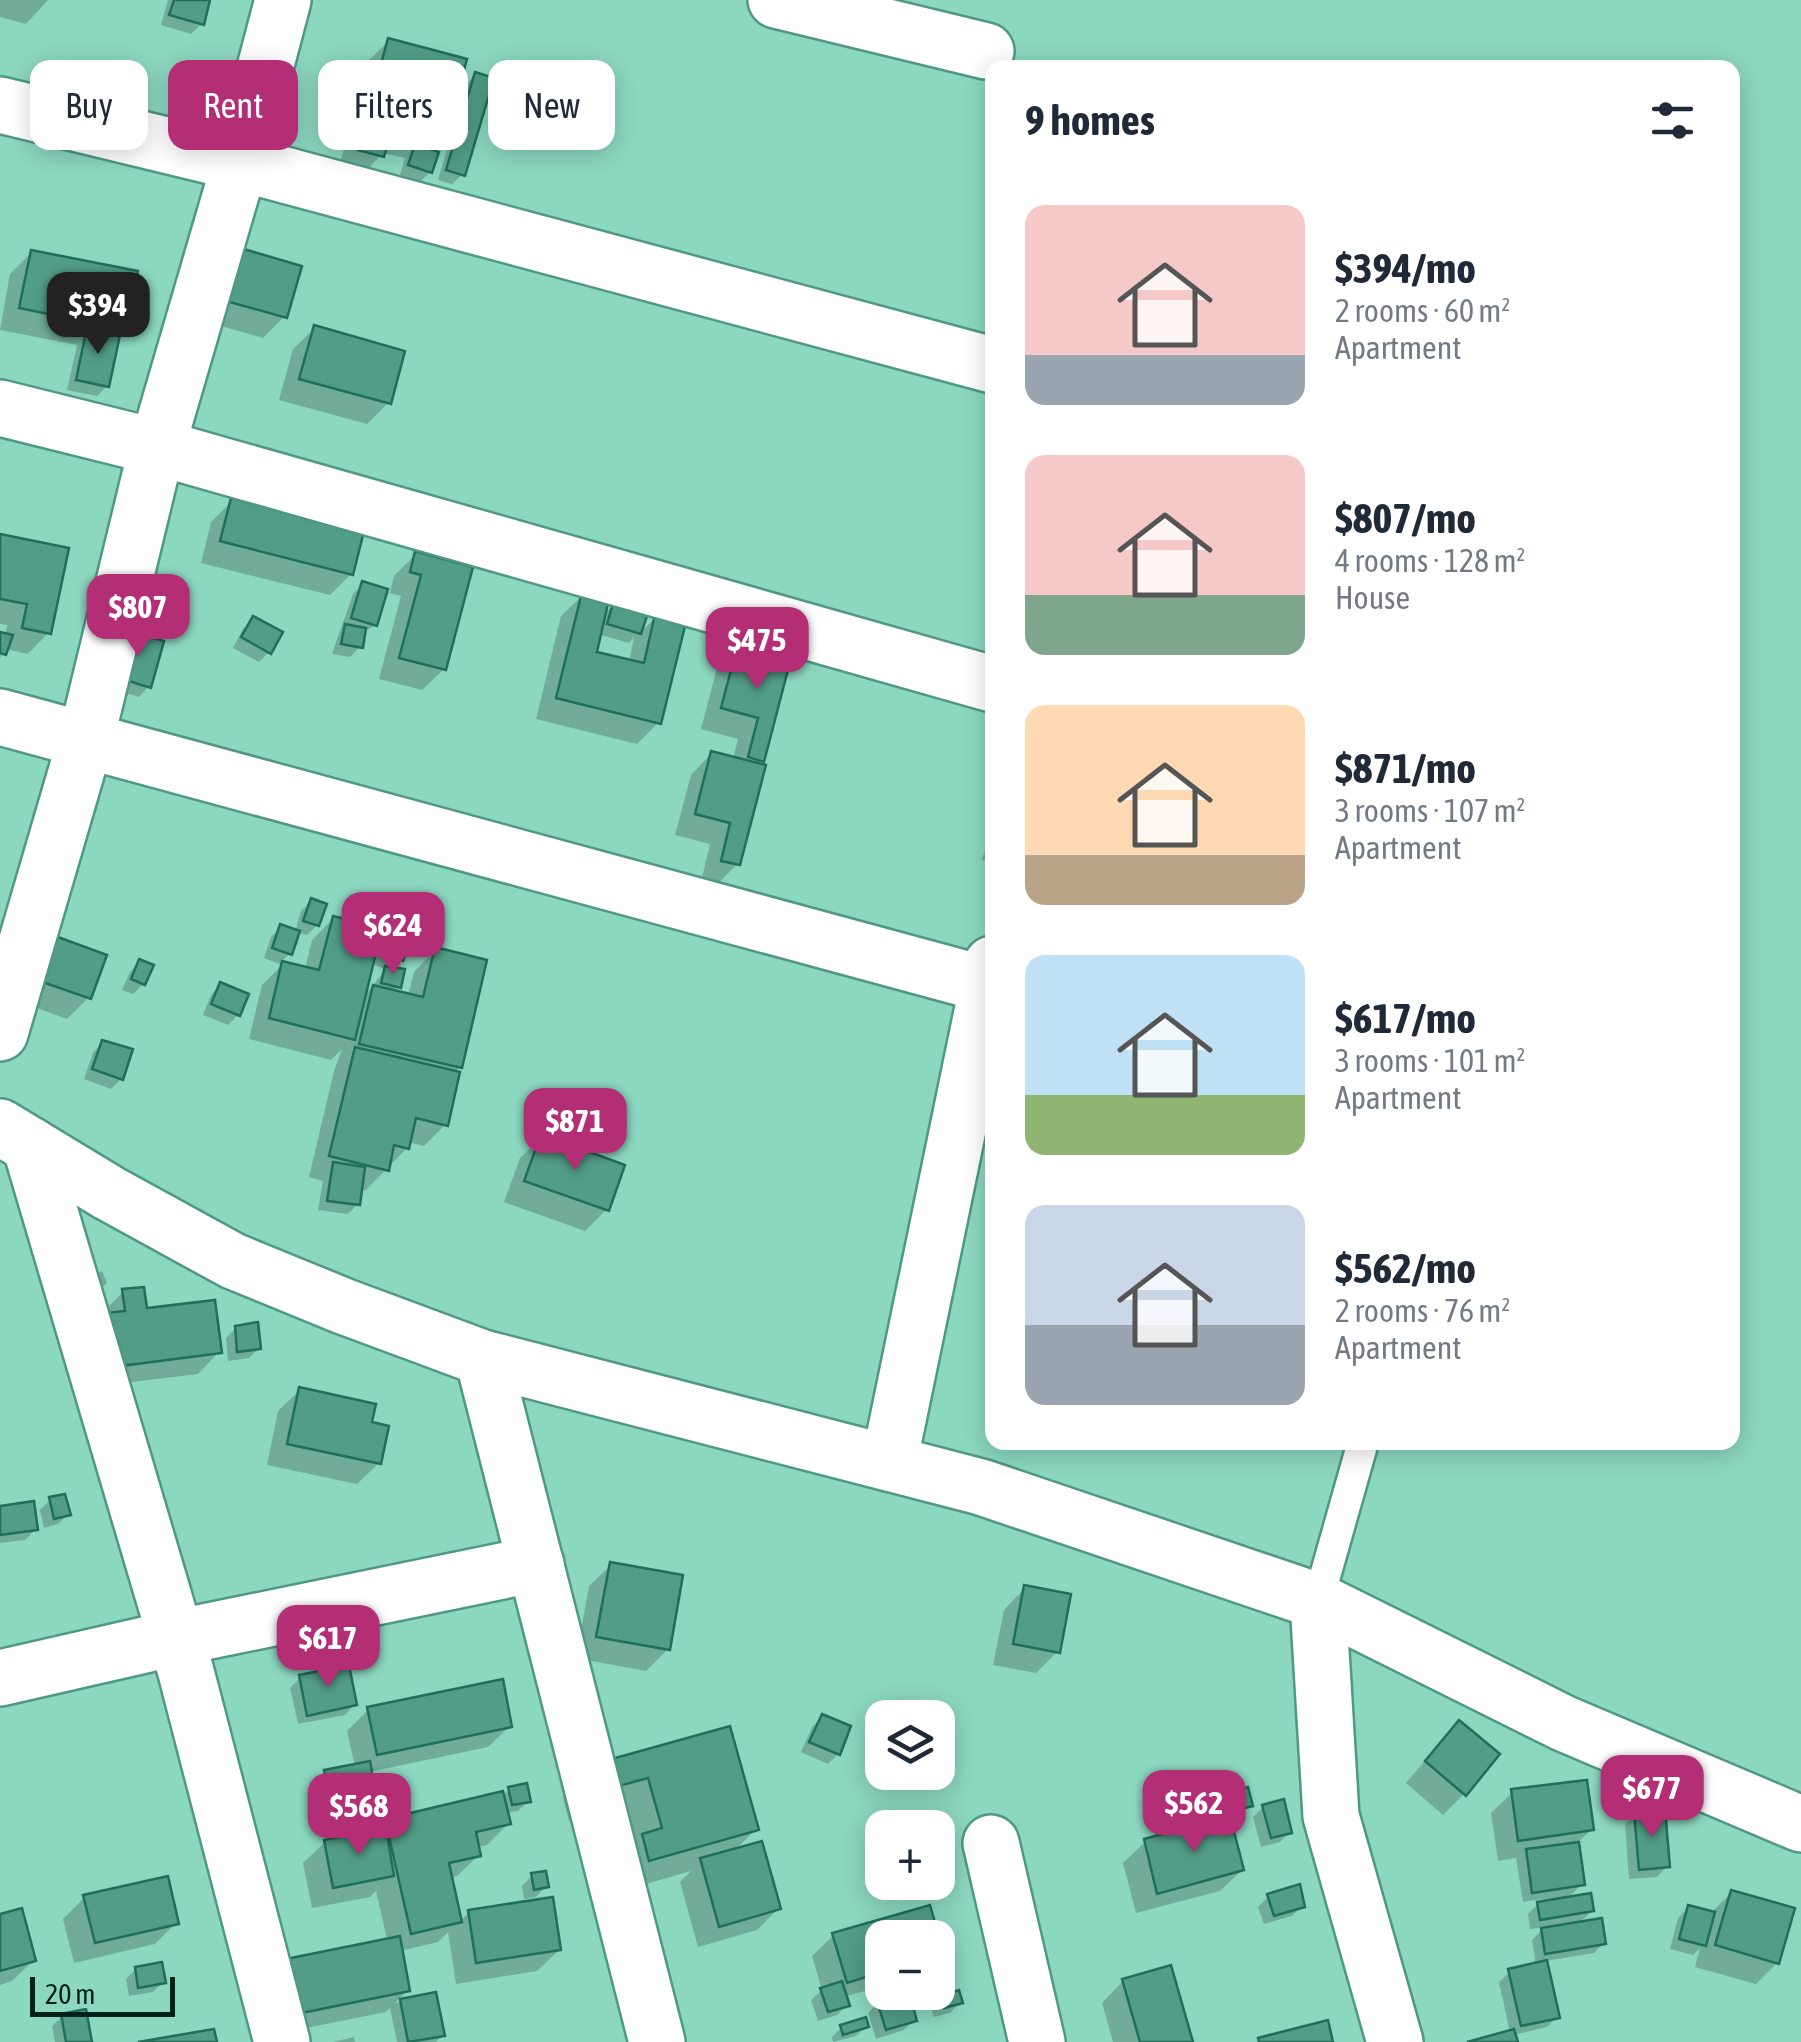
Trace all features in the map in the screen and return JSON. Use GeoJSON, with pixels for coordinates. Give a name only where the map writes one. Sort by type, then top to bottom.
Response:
{"type":"FeatureCollection","features":[{"type":"Feature","properties":{"kind":"street"},"geometry":{"type":"LineString","coordinates":[[0,1033],[86,739],[157,447],[283,0]]}},
{"type":"Feature","properties":{"kind":"street"},"geometry":{"type":"LineString","coordinates":[[776,0],[986,51]]}},
{"type":"Feature","properties":{"kind":"street"},"geometry":{"type":"LineString","coordinates":[[0,105],[240,163],[985,363]]}},
{"type":"Feature","properties":{"kind":"street"},"geometry":{"type":"LineString","coordinates":[[0,408],[157,447],[985,682]]}},
{"type":"Feature","properties":{"kind":"street"},"geometry":{"type":"LineString","coordinates":[[0,716],[985,976]]}},
{"type":"Feature","properties":{"kind":"street"},"geometry":{"type":"LineString","coordinates":[[890,1463],[985,1007]]}},
{"type":"Feature","properties":{"kind":"street"},"geometry":{"type":"LineString","coordinates":[[15,1136],[109,1193],[233,1260],[343,1306],[484,1358],[982,1487],[1318,1601],[1563,1723],[1801,1824]]}},
{"type":"Feature","properties":{"kind":"street"},"geometry":{"type":"LineString","coordinates":[[15,1136],[175,1638],[282,2042]]}},
{"type":"Feature","properties":{"kind":"street"},"geometry":{"type":"LineString","coordinates":[[484,1358],[657,2042]]}},
{"type":"Feature","properties":{"kind":"street"},"geometry":{"type":"LineString","coordinates":[[0,1678],[536,1564]]}},
{"type":"Feature","properties":{"kind":"street"},"geometry":{"type":"LineString","coordinates":[[1318,1601],[1330,1816],[1395,2042]]}},
{"type":"Feature","properties":{"kind":"street"},"geometry":{"type":"LineString","coordinates":[[991,1843],[1038,2042]]}},
{"type":"Feature","properties":{"kind":"lane"},"geometry":{"type":"LineString","coordinates":[[1318,1601],[1361,1450]]}},
{"type":"Feature","properties":{"kind":"building"},"geometry":{"type":"Polygon","coordinates":[[[174,0],[210,0],[204,25],[169,15],[174,0]]]}},
{"type":"Feature","properties":{"kind":"building"},"geometry":{"type":"Polygon","coordinates":[[[388,38],[467,59],[467,60],[382,60],[388,38]]]}},
{"type":"Feature","properties":{"kind":"building"},"geometry":{"type":"Polygon","coordinates":[[[475,72],[488,76],[488,98],[465,176],[446,170],[452,150],[468,150],[468,96],[475,72]]]}},
{"type":"Feature","properties":{"kind":"building"},"geometry":{"type":"Polygon","coordinates":[[[358,150],[386,150],[384,157],[358,150]]]}},
{"type":"Feature","properties":{"kind":"building"},"geometry":{"type":"Polygon","coordinates":[[[413,150],[439,152],[432,173],[408,165],[413,150]]]}},
{"type":"Feature","properties":{"kind":"building"},"geometry":{"type":"Polygon","coordinates":[[[223,243],[302,266],[287,318],[208,296],[223,243]]]}},
{"type":"Feature","properties":{"kind":"building"},"geometry":{"type":"Polygon","coordinates":[[[31,250],[138,271],[127,330],[19,308],[31,250]]]}},
{"type":"Feature","properties":{"kind":"building"},"geometry":{"type":"Polygon","coordinates":[[[314,325],[405,351],[391,404],[299,379],[314,325]]]}},
{"type":"Feature","properties":{"kind":"building"},"geometry":{"type":"Polygon","coordinates":[[[87,327],[120,335],[109,387],[76,380],[87,327]]]}},
{"type":"Feature","properties":{"kind":"building"},"geometry":{"type":"Polygon","coordinates":[[[231,498],[364,531],[353,575],[220,541],[231,498]]]}},
{"type":"Feature","properties":{"kind":"building"},"geometry":{"type":"Polygon","coordinates":[[[0,534],[69,548],[51,634],[22,628],[27,604],[0,599],[0,534]]]}},
{"type":"Feature","properties":{"kind":"building"},"geometry":{"type":"Polygon","coordinates":[[[415,551],[473,567],[446,670],[399,658],[421,575],[410,572],[415,551]]]}},
{"type":"Feature","properties":{"kind":"building"},"geometry":{"type":"Polygon","coordinates":[[[135,576],[180,588],[168,631],[124,619],[135,576]]]}},
{"type":"Feature","properties":{"kind":"building"},"geometry":{"type":"Polygon","coordinates":[[[362,581],[388,589],[377,626],[351,618],[362,581]]]}},
{"type":"Feature","properties":{"kind":"building"},"geometry":{"type":"Polygon","coordinates":[[[582,592],[609,599],[597,652],[644,663],[655,614],[686,622],[661,724],[556,698],[582,592]]]}},
{"type":"Feature","properties":{"kind":"building"},"geometry":{"type":"Polygon","coordinates":[[[614,600],[649,610],[641,634],[607,624],[614,600]]]}},
{"type":"Feature","properties":{"kind":"building"},"geometry":{"type":"Polygon","coordinates":[[[253,616],[283,632],[271,654],[241,637],[253,616]]]}},
{"type":"Feature","properties":{"kind":"building"},"geometry":{"type":"Polygon","coordinates":[[[345,624],[366,628],[363,648],[341,644],[345,624]]]}},
{"type":"Feature","properties":{"kind":"building"},"geometry":{"type":"Polygon","coordinates":[[[125,630],[164,641],[151,688],[112,676],[125,630]]]}},
{"type":"Feature","properties":{"kind":"building"},"geometry":{"type":"Polygon","coordinates":[[[0,632],[13,635],[6,655],[0,653],[0,632]]]}},
{"type":"Feature","properties":{"kind":"building"},"geometry":{"type":"Polygon","coordinates":[[[738,643],[791,658],[764,762],[748,757],[758,718],[721,708],[738,643]]]}},
{"type":"Feature","properties":{"kind":"building"},"geometry":{"type":"Polygon","coordinates":[[[711,751],[766,765],[740,865],[721,861],[730,823],[695,814],[711,751]]]}},
{"type":"Feature","properties":{"kind":"building"},"geometry":{"type":"Polygon","coordinates":[[[311,898],[327,904],[319,926],[303,921],[311,898]]]}},
{"type":"Feature","properties":{"kind":"building"},"geometry":{"type":"Polygon","coordinates":[[[333,916],[382,928],[355,1040],[269,1018],[282,961],[319,970],[333,916]]]}},
{"type":"Feature","properties":{"kind":"building"},"geometry":{"type":"Polygon","coordinates":[[[280,924],[300,931],[292,955],[272,948],[280,924]]]}},
{"type":"Feature","properties":{"kind":"building"},"geometry":{"type":"Polygon","coordinates":[[[390,927],[413,934],[403,961],[381,954],[390,927]]]}},
{"type":"Feature","properties":{"kind":"building"},"geometry":{"type":"Polygon","coordinates":[[[47,933],[107,955],[91,999],[31,978],[47,933]]]}},
{"type":"Feature","properties":{"kind":"building"},"geometry":{"type":"Polygon","coordinates":[[[435,947],[487,960],[462,1068],[359,1044],[373,985],[423,997],[435,947]]]}},
{"type":"Feature","properties":{"kind":"building"},"geometry":{"type":"Polygon","coordinates":[[[139,959],[154,965],[145,985],[131,979],[139,959]]]}},
{"type":"Feature","properties":{"kind":"building"},"geometry":{"type":"Polygon","coordinates":[[[385,966],[405,969],[401,988],[381,983],[385,966]]]}},
{"type":"Feature","properties":{"kind":"building"},"geometry":{"type":"Polygon","coordinates":[[[220,982],[249,994],[240,1016],[211,1004],[220,982]]]}},
{"type":"Feature","properties":{"kind":"building"},"geometry":{"type":"Polygon","coordinates":[[[102,1040],[133,1049],[123,1080],[92,1069],[102,1040]]]}},
{"type":"Feature","properties":{"kind":"building"},"geometry":{"type":"Polygon","coordinates":[[[355,1047],[460,1072],[448,1126],[416,1118],[409,1149],[394,1145],[389,1171],[329,1156],[355,1047]]]}},
{"type":"Feature","properties":{"kind":"building"},"geometry":{"type":"Polygon","coordinates":[[[541,1134],[625,1165],[609,1211],[524,1181],[541,1134]]]}},
{"type":"Feature","properties":{"kind":"building"},"geometry":{"type":"Polygon","coordinates":[[[333,1162],[365,1167],[360,1205],[327,1201],[333,1162]]]}},
{"type":"Feature","properties":{"kind":"building"},"geometry":{"type":"Polygon","coordinates":[[[144,1287],[147,1308],[215,1300],[222,1353],[105,1368],[98,1314],[125,1311],[122,1289],[144,1287]]]}},
{"type":"Feature","properties":{"kind":"building"},"geometry":{"type":"Polygon","coordinates":[[[258,1322],[261,1349],[237,1352],[235,1326],[258,1322]]]}},
{"type":"Feature","properties":{"kind":"building"},"geometry":{"type":"Polygon","coordinates":[[[299,1387],[376,1404],[372,1422],[389,1426],[381,1464],[287,1444],[299,1387]]]}},
{"type":"Feature","properties":{"kind":"building"},"geometry":{"type":"Polygon","coordinates":[[[65,1494],[71,1515],[54,1519],[49,1497],[65,1494]]]}},
{"type":"Feature","properties":{"kind":"building"},"geometry":{"type":"Polygon","coordinates":[[[34,1501],[38,1530],[0,1535],[0,1506],[34,1501]]]}},
{"type":"Feature","properties":{"kind":"building"},"geometry":{"type":"Polygon","coordinates":[[[610,1562],[683,1575],[670,1650],[596,1637],[610,1562]]]}},
{"type":"Feature","properties":{"kind":"building"},"geometry":{"type":"Polygon","coordinates":[[[1024,1585],[1071,1594],[1060,1653],[1013,1644],[1024,1585]]]}},
{"type":"Feature","properties":{"kind":"building"},"geometry":{"type":"Polygon","coordinates":[[[349,1665],[357,1705],[307,1716],[299,1675],[349,1665]]]}},
{"type":"Feature","properties":{"kind":"building"},"geometry":{"type":"Polygon","coordinates":[[[503,1679],[512,1727],[377,1755],[367,1707],[503,1679]]]}},
{"type":"Feature","properties":{"kind":"building"},"geometry":{"type":"Polygon","coordinates":[[[822,1714],[851,1726],[840,1755],[809,1742],[822,1714]]]}},
{"type":"Feature","properties":{"kind":"building"},"geometry":{"type":"Polygon","coordinates":[[[1459,1720],[1500,1754],[1466,1796],[1425,1761],[1459,1720]]]}},
{"type":"Feature","properties":{"kind":"building"},"geometry":{"type":"Polygon","coordinates":[[[730,1726],[759,1830],[649,1861],[642,1834],[662,1828],[648,1778],[600,1791],[594,1764],[730,1726]]]}},
{"type":"Feature","properties":{"kind":"building"},"geometry":{"type":"Polygon","coordinates":[[[370,1761],[379,1812],[334,1821],[324,1770],[370,1761]]]}},
{"type":"Feature","properties":{"kind":"building"},"geometry":{"type":"Polygon","coordinates":[[[1587,1780],[1594,1830],[1518,1841],[1511,1789],[1587,1780]]]}},
{"type":"Feature","properties":{"kind":"building"},"geometry":{"type":"Polygon","coordinates":[[[527,1783],[531,1802],[512,1805],[508,1787],[527,1783]]]}},
{"type":"Feature","properties":{"kind":"building"},"geometry":{"type":"Polygon","coordinates":[[[1248,1787],[1253,1806],[1233,1811],[1228,1792],[1248,1787]]]}},
{"type":"Feature","properties":{"kind":"building"},"geometry":{"type":"Polygon","coordinates":[[[503,1791],[511,1824],[476,1832],[481,1856],[449,1863],[462,1922],[411,1934],[385,1819],[503,1791]]]}},
{"type":"Feature","properties":{"kind":"building"},"geometry":{"type":"Polygon","coordinates":[[[1284,1799],[1292,1833],[1271,1838],[1262,1805],[1284,1799]]]}},
{"type":"Feature","properties":{"kind":"building"},"geometry":{"type":"Polygon","coordinates":[[[1665,1809],[1670,1867],[1639,1870],[1634,1812],[1665,1809]]]}},
{"type":"Feature","properties":{"kind":"building"},"geometry":{"type":"Polygon","coordinates":[[[1230,1816],[1244,1870],[1157,1894],[1144,1839],[1230,1816]]]}},
{"type":"Feature","properties":{"kind":"building"},"geometry":{"type":"Polygon","coordinates":[[[386,1828],[394,1876],[333,1888],[324,1840],[386,1828]]]}},
{"type":"Feature","properties":{"kind":"building"},"geometry":{"type":"Polygon","coordinates":[[[762,1841],[781,1909],[719,1927],[700,1858],[762,1841]]]}},
{"type":"Feature","properties":{"kind":"building"},"geometry":{"type":"Polygon","coordinates":[[[1579,1842],[1585,1885],[1532,1893],[1526,1849],[1579,1842]]]}},
{"type":"Feature","properties":{"kind":"building"},"geometry":{"type":"Polygon","coordinates":[[[546,1871],[549,1887],[534,1890],[531,1873],[546,1871]]]}},
{"type":"Feature","properties":{"kind":"building"},"geometry":{"type":"Polygon","coordinates":[[[168,1876],[179,1924],[95,1943],[83,1895],[168,1876]]]}},
{"type":"Feature","properties":{"kind":"building"},"geometry":{"type":"Polygon","coordinates":[[[1300,1884],[1305,1907],[1274,1916],[1267,1894],[1300,1884]]]}},
{"type":"Feature","properties":{"kind":"building"},"geometry":{"type":"Polygon","coordinates":[[[1731,1890],[1795,1908],[1779,1964],[1715,1945],[1731,1890]]]}},
{"type":"Feature","properties":{"kind":"building"},"geometry":{"type":"Polygon","coordinates":[[[1591,1893],[1594,1911],[1540,1920],[1537,1902],[1591,1893]]]}},
{"type":"Feature","properties":{"kind":"building"},"geometry":{"type":"Polygon","coordinates":[[[553,1897],[561,1950],[476,1963],[468,1910],[553,1897]]]}},
{"type":"Feature","properties":{"kind":"building"},"geometry":{"type":"Polygon","coordinates":[[[930,1905],[934,1920],[878,1920],[930,1905]]]}},
{"type":"Feature","properties":{"kind":"building"},"geometry":{"type":"Polygon","coordinates":[[[1688,1905],[1715,1912],[1706,1946],[1679,1939],[1688,1905]]]}},
{"type":"Feature","properties":{"kind":"building"},"geometry":{"type":"Polygon","coordinates":[[[22,1908],[36,1961],[0,1971],[0,1914],[22,1908]]]}},
{"type":"Feature","properties":{"kind":"building"},"geometry":{"type":"Polygon","coordinates":[[[1602,1918],[1606,1944],[1545,1954],[1541,1928],[1602,1918]]]}},
{"type":"Feature","properties":{"kind":"building"},"geometry":{"type":"Polygon","coordinates":[[[865,1924],[865,1977],[847,1983],[832,1933],[865,1924]]]}},
{"type":"Feature","properties":{"kind":"building"},"geometry":{"type":"Polygon","coordinates":[[[400,1936],[410,1991],[282,2017],[271,1962],[400,1936]]]}},
{"type":"Feature","properties":{"kind":"building"},"geometry":{"type":"Polygon","coordinates":[[[1547,1960],[1560,2018],[1521,2026],[1508,1969],[1547,1960]]]}},
{"type":"Feature","properties":{"kind":"building"},"geometry":{"type":"Polygon","coordinates":[[[162,1962],[166,1983],[138,1988],[135,1967],[162,1962]]]}},
{"type":"Feature","properties":{"kind":"building"},"geometry":{"type":"Polygon","coordinates":[[[1171,1965],[1193,2042],[1140,2042],[1122,1979],[1171,1965]]]}},
{"type":"Feature","properties":{"kind":"building"},"geometry":{"type":"Polygon","coordinates":[[[842,1981],[850,2006],[828,2012],[820,1988],[842,1981]]]}},
{"type":"Feature","properties":{"kind":"building"},"geometry":{"type":"Polygon","coordinates":[[[959,1990],[963,2003],[955,2005],[955,1991],[959,1990]]]}},
{"type":"Feature","properties":{"kind":"building"},"geometry":{"type":"Polygon","coordinates":[[[436,1992],[445,2036],[408,2042],[400,1999],[436,1992]]]}},
{"type":"Feature","properties":{"kind":"building"},"geometry":{"type":"Polygon","coordinates":[[[86,2009],[92,2042],[66,2042],[61,2014],[86,2009]]]}},
{"type":"Feature","properties":{"kind":"building"},"geometry":{"type":"Polygon","coordinates":[[[880,2010],[914,2010],[917,2021],[886,2030],[880,2010]]]}},
{"type":"Feature","properties":{"kind":"building"},"geometry":{"type":"Polygon","coordinates":[[[866,2017],[869,2027],[843,2035],[840,2025],[866,2017]]]}},
{"type":"Feature","properties":{"kind":"building"},"geometry":{"type":"Polygon","coordinates":[[[1328,2020],[1333,2042],[1259,2042],[1258,2038],[1328,2020]]]}},
{"type":"Feature","properties":{"kind":"building"},"geometry":{"type":"Polygon","coordinates":[[[214,2029],[217,2042],[138,2042],[214,2029]]]}},
{"type":"Feature","properties":{"kind":"building"},"geometry":{"type":"Polygon","coordinates":[[[1514,2029],[1518,2042],[1467,2042],[1514,2029]]]}}]}
